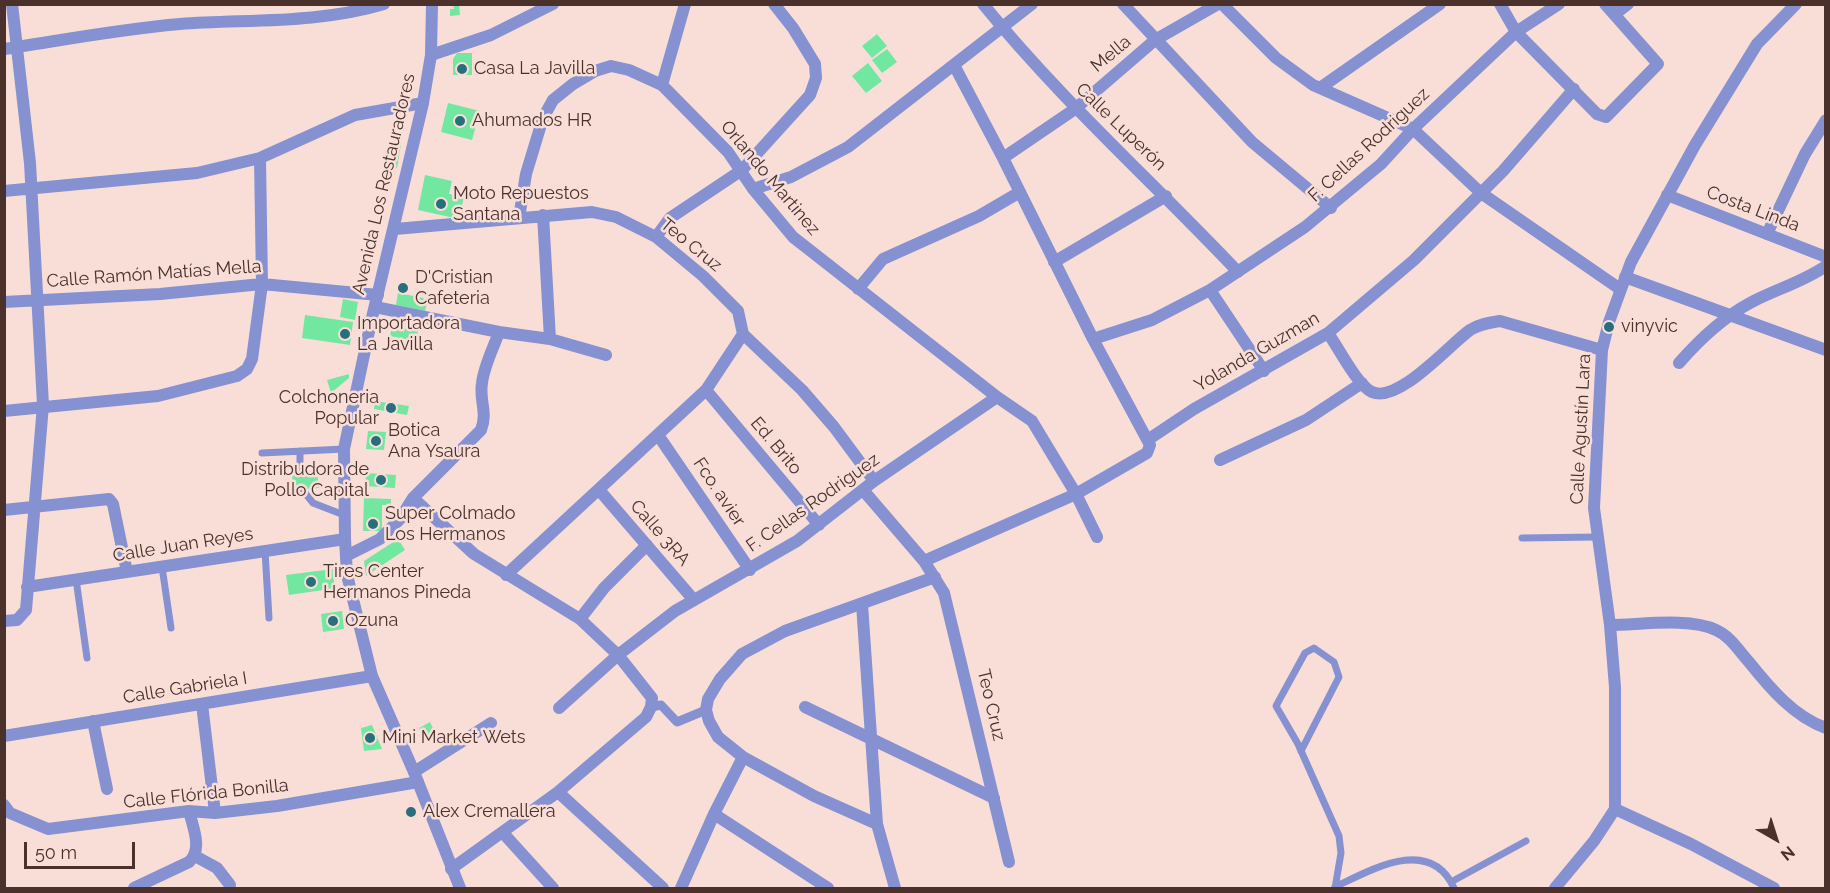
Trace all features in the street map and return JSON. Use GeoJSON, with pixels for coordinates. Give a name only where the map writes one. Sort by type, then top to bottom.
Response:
{"type":"FeatureCollection","features":[{"type":"Feature","properties":{"kind":"street"},"geometry":{"type":"LineString","coordinates":[[11,620],[26,610],[43,405],[30,163],[12,4]]}},
{"type":"Feature","properties":{"kind":"street"},"geometry":{"type":"LineString","coordinates":[[4,49],[170,25],[279,21],[355,13],[384,4]]}},
{"type":"Feature","properties":{"kind":"street","name":"Avenida Los Restauradores"},"geometry":{"type":"LineString","coordinates":[[432,4],[431,55],[423,103],[344,448],[344,515],[347,575],[372,676],[416,777],[460,888]]}},
{"type":"Feature","properties":{"kind":"street"},"geometry":{"type":"LineString","coordinates":[[431,55],[491,35],[553,4]]}},
{"type":"Feature","properties":{"kind":"street"},"geometry":{"type":"LineString","coordinates":[[662,85],[685,4]]}},
{"type":"Feature","properties":{"kind":"street"},"geometry":{"type":"LineString","coordinates":[[656,237],[670,218],[742,170],[810,95],[816,78],[814,64],[793,28],[774,4]]}},
{"type":"Feature","properties":{"kind":"street","name":"Calle Luperón"},"geometry":{"type":"LineString","coordinates":[[983,4],[1075,109],[1166,196],[1238,272]]}},
{"type":"Feature","properties":{"kind":"street"},"geometry":{"type":"LineString","coordinates":[[753,189],[791,177],[848,147],[1032,4]]}},
{"type":"Feature","properties":{"kind":"street"},"geometry":{"type":"LineString","coordinates":[[1123,4],[1252,142],[1331,208]]}},
{"type":"Feature","properties":{"kind":"street"},"geometry":{"type":"LineString","coordinates":[[1220,4],[1276,58],[1320,88],[1413,129],[1481,193],[1620,289]]}},
{"type":"Feature","properties":{"kind":"street","name":"Mella"},"geometry":{"type":"LineString","coordinates":[[1003,158],[1075,109],[1155,40],[1220,4]]}},
{"type":"Feature","properties":{"kind":"street"},"geometry":{"type":"LineString","coordinates":[[1320,88],[1440,4]]}},
{"type":"Feature","properties":{"kind":"street"},"geometry":{"type":"LineString","coordinates":[[1500,4],[1516,32],[1597,114],[1606,117],[1657,68],[1657,60],[1605,4]]}},
{"type":"Feature","properties":{"kind":"street","name":"F. Cellas Rodriguez"},"geometry":{"type":"LineString","coordinates":[[1093,339],[1152,320],[1210,290],[1331,208],[1381,164],[1413,129],[1516,32],[1559,4]]}},
{"type":"Feature","properties":{"kind":"street"},"geometry":{"type":"LineString","coordinates":[[1615,14],[1628,4]]}},
{"type":"Feature","properties":{"kind":"street","name":"Calle Agustín Lara"},"geometry":{"type":"LineString","coordinates":[[1615,809],[1615,698],[1610,625],[1594,508],[1602,350],[1625,277],[1667,195],[1750,54],[1796,4]]}},
{"type":"Feature","properties":{"kind":"street"},"geometry":{"type":"LineString","coordinates":[[954,65],[1093,339],[1149,439]]}},
{"type":"Feature","properties":{"kind":"street","name":"Orlando Martinez"},"geometry":{"type":"LineString","coordinates":[[519,218],[526,174],[543,118],[554,100],[573,84],[595,71],[611,66],[629,70],[662,85],[728,152],[753,189],[793,237],[1032,421],[1076,494],[1097,537]]}},
{"type":"Feature","properties":{"kind":"street","name":"Yolanda Guzman"},"geometry":{"type":"LineString","coordinates":[[924,561],[1076,494],[1147,453],[1150,445],[1149,439],[1194,409],[1328,333],[1414,260],[1481,193],[1574,89]]}},
{"type":"Feature","properties":{"kind":"street"},"geometry":{"type":"LineString","coordinates":[[4,191],[197,173],[260,158],[355,115],[423,103]]}},
{"type":"Feature","properties":{"kind":"street"},"geometry":{"type":"LineString","coordinates":[[1767,234],[1805,154],[1826,120]]}},
{"type":"Feature","properties":{"kind":"street"},"geometry":{"type":"LineString","coordinates":[[4,411],[43,405],[158,396],[237,376],[247,369],[252,359],[262,284],[260,158]]}},
{"type":"Feature","properties":{"kind":"street"},"geometry":{"type":"LineString","coordinates":[[858,289],[883,259],[979,216],[1020,192]]}},
{"type":"Feature","properties":{"kind":"street","name":"Costa Linda"},"geometry":{"type":"LineString","coordinates":[[1667,195],[1826,257]]}},
{"type":"Feature","properties":{"kind":"street"},"geometry":{"type":"LineString","coordinates":[[1054,262],[1166,196]]}},
{"type":"Feature","properties":{"kind":"street","name":"Teo Cruz"},"geometry":{"type":"LineString","coordinates":[[395,229],[592,212],[616,217],[656,237],[703,276],[738,311],[743,334],[808,397],[834,427],[874,481]]}},
{"type":"Feature","properties":{"kind":"street"},"geometry":{"type":"LineString","coordinates":[[543,215],[550,339]]}},
{"type":"Feature","properties":{"kind":"street"},"geometry":{"type":"LineString","coordinates":[[1679,363],[1700,339],[1731,314],[1771,293],[1802,281],[1826,266]]}},
{"type":"Feature","properties":{"kind":"street"},"geometry":{"type":"LineString","coordinates":[[1625,277],[1826,350]]}},
{"type":"Feature","properties":{"kind":"street","name":"Calle Ramón Matías Mella"},"geometry":{"type":"LineString","coordinates":[[4,302],[160,294],[262,284],[376,301],[499,332],[550,339],[606,355]]}},
{"type":"Feature","properties":{"kind":"street"},"geometry":{"type":"LineString","coordinates":[[1210,290],[1264,371]]}},
{"type":"Feature","properties":{"kind":"street"},"geometry":{"type":"LineString","coordinates":[[1328,333],[1362,383],[1372,392],[1389,393],[1410,381],[1471,329],[1484,323],[1500,321],[1602,350]]}},
{"type":"Feature","properties":{"kind":"street"},"geometry":{"type":"LineString","coordinates":[[346,556],[380,539],[400,519],[413,498],[481,430],[486,417],[481,404],[482,383],[499,332]]}},
{"type":"Feature","properties":{"kind":"street"},"geometry":{"type":"LineString","coordinates":[[506,575],[600,491],[706,390],[743,334]]}},
{"type":"Feature","properties":{"kind":"street"},"geometry":{"type":"LineString","coordinates":[[1220,460],[1306,420],[1362,383]]}},
{"type":"Feature","properties":{"kind":"street","name":"Ed. Brito"},"geometry":{"type":"LineString","coordinates":[[706,390],[819,525]]}},
{"type":"Feature","properties":{"kind":"street","name":"F. Cellas Rodriguez"},"geometry":{"type":"LineString","coordinates":[[559,708],[618,655],[693,599],[750,570],[819,525],[874,481],[998,397]]}},
{"type":"Feature","properties":{"kind":"street","name":"Fco. avier"},"geometry":{"type":"LineString","coordinates":[[658,435],[750,570]]}},
{"type":"Feature","properties":{"kind":"street"},"geometry":{"type":"LineString","coordinates":[[863,490],[924,561]]}},
{"type":"Feature","properties":{"kind":"street","name":"Calle 3RA"},"geometry":{"type":"LineString","coordinates":[[600,491],[693,599]]}},
{"type":"Feature","properties":{"kind":"street"},"geometry":{"type":"LineString","coordinates":[[413,498],[474,554],[580,619],[618,655],[652,698],[646,717],[558,792],[504,834],[451,869]]}},
{"type":"Feature","properties":{"kind":"street"},"geometry":{"type":"LineString","coordinates":[[4,510],[33,509],[109,499],[113,504],[127,572]]}},
{"type":"Feature","properties":{"kind":"street","name":"Calle Juan Reyes"},"geometry":{"type":"LineString","coordinates":[[27,587],[345,539]]}},
{"type":"Feature","properties":{"kind":"street"},"geometry":{"type":"LineString","coordinates":[[580,619],[604,588],[646,545]]}},
{"type":"Feature","properties":{"kind":"street","name":"Teo Cruz"},"geometry":{"type":"LineString","coordinates":[[924,561],[944,593],[950,614],[1009,862]]}},
{"type":"Feature","properties":{"kind":"street"},"geometry":{"type":"LineString","coordinates":[[878,824],[814,796],[743,757],[718,737],[706,710],[708,699],[720,679],[742,654],[785,632],[935,577]]}},
{"type":"Feature","properties":{"kind":"street"},"geometry":{"type":"LineString","coordinates":[[862,604],[878,824],[894,888]]}},
{"type":"Feature","properties":{"kind":"street"},"geometry":{"type":"LineString","coordinates":[[1610,625],[1702,625],[1717,630],[1732,641],[1775,693],[1817,725],[1826,728]]}},
{"type":"Feature","properties":{"kind":"street","name":"Calle Gabriela I"},"geometry":{"type":"LineString","coordinates":[[4,735],[372,676]]}},
{"type":"Feature","properties":{"kind":"street"},"geometry":{"type":"LineString","coordinates":[[202,704],[215,813]]}},
{"type":"Feature","properties":{"kind":"street"},"geometry":{"type":"LineString","coordinates":[[651,707],[660,705],[677,722],[706,710]]}},
{"type":"Feature","properties":{"kind":"street"},"geometry":{"type":"LineString","coordinates":[[805,707],[994,798]]}},
{"type":"Feature","properties":{"kind":"street"},"geometry":{"type":"LineString","coordinates":[[93,721],[107,789]]}},
{"type":"Feature","properties":{"kind":"street"},"geometry":{"type":"LineString","coordinates":[[416,777],[491,723]]}},
{"type":"Feature","properties":{"kind":"street"},"geometry":{"type":"LineString","coordinates":[[681,888],[714,814],[743,757]]}},
{"type":"Feature","properties":{"kind":"street","name":"Calle Flórida Bonilla"},"geometry":{"type":"LineString","coordinates":[[4,804],[10,813],[48,829],[189,811],[215,813],[278,806],[416,777]]}},
{"type":"Feature","properties":{"kind":"street"},"geometry":{"type":"LineString","coordinates":[[558,792],[663,888]]}},
{"type":"Feature","properties":{"kind":"street"},"geometry":{"type":"LineString","coordinates":[[1555,888],[1594,841],[1615,809],[1691,844],[1774,888]]}},
{"type":"Feature","properties":{"kind":"street"},"geometry":{"type":"LineString","coordinates":[[134,888],[189,862],[195,856],[197,846],[189,811]]}},
{"type":"Feature","properties":{"kind":"street"},"geometry":{"type":"LineString","coordinates":[[714,814],[828,888]]}},
{"type":"Feature","properties":{"kind":"street"},"geometry":{"type":"LineString","coordinates":[[504,834],[553,888]]}},
{"type":"Feature","properties":{"kind":"street"},"geometry":{"type":"LineString","coordinates":[[195,856],[217,868],[230,885]]}},
{"type":"Feature","properties":{"kind":"lane"},"geometry":{"type":"LineString","coordinates":[[262,453],[344,448]]}},
{"type":"Feature","properties":{"kind":"lane"},"geometry":{"type":"LineString","coordinates":[[300,451],[300,474]]}},
{"type":"Feature","properties":{"kind":"lane"},"geometry":{"type":"LineString","coordinates":[[302,489],[313,502],[344,515]]}},
{"type":"Feature","properties":{"kind":"lane"},"geometry":{"type":"LineString","coordinates":[[1522,538],[1597,537]]}},
{"type":"Feature","properties":{"kind":"lane"},"geometry":{"type":"LineString","coordinates":[[265,551],[269,618]]}},
{"type":"Feature","properties":{"kind":"lane"},"geometry":{"type":"LineString","coordinates":[[162,567],[171,628]]}},
{"type":"Feature","properties":{"kind":"lane"},"geometry":{"type":"LineString","coordinates":[[76,579],[87,658]]}},
{"type":"Feature","properties":{"kind":"lane"},"geometry":{"type":"LineString","coordinates":[[1301,751],[1339,677],[1334,663],[1314,648],[1305,653],[1276,706],[1301,751],[1339,836],[1341,853],[1335,888]]}},
{"type":"Feature","properties":{"kind":"lane"},"geometry":{"type":"LineString","coordinates":[[1335,888],[1393,860],[1408,859],[1427,862],[1453,885],[1526,841]]}},
{"type":"Feature","properties":{"kind":"building"},"geometry":{"type":"Polygon","coordinates":[[[453,4],[459,4],[460,15],[450,16],[450,9],[454,9],[453,4]]]}},
{"type":"Feature","properties":{"kind":"building"},"geometry":{"type":"Polygon","coordinates":[[[877,34],[887,46],[872,58],[862,46],[877,34]]]}},
{"type":"Feature","properties":{"kind":"building"},"geometry":{"type":"Polygon","coordinates":[[[887,49],[897,62],[882,73],[872,60],[887,49]]]}},
{"type":"Feature","properties":{"kind":"building"},"geometry":{"type":"Polygon","coordinates":[[[457,53],[472,53],[472,75],[453,75],[453,59],[457,53]]]}},
{"type":"Feature","properties":{"kind":"building"},"geometry":{"type":"Polygon","coordinates":[[[868,63],[882,81],[866,93],[852,76],[868,63]]]}},
{"type":"Feature","properties":{"kind":"building","name":"Ahumados HR"},"geometry":{"type":"Polygon","coordinates":[[[448,103],[480,111],[472,140],[441,132],[448,103]]]}},
{"type":"Feature","properties":{"kind":"building"},"geometry":{"type":"Polygon","coordinates":[[[391,143],[401,144],[397,168],[387,166],[391,143]]]}},
{"type":"Feature","properties":{"kind":"building","name":"Moto Repuestos Santana"},"geometry":{"type":"Polygon","coordinates":[[[425,175],[452,181],[449,194],[464,197],[459,219],[418,210],[425,175]]]}},
{"type":"Feature","properties":{"kind":"building","name":"D'Cristian Cafeteria"},"geometry":{"type":"Polygon","coordinates":[[[398,285],[408,287],[407,290],[397,289],[398,285]]]}},
{"type":"Feature","properties":{"kind":"building"},"geometry":{"type":"Polygon","coordinates":[[[398,293],[428,299],[425,311],[396,305],[398,293]]]}},
{"type":"Feature","properties":{"kind":"building"},"geometry":{"type":"Polygon","coordinates":[[[343,299],[358,302],[355,320],[340,317],[343,299]]]}},
{"type":"Feature","properties":{"kind":"building"},"geometry":{"type":"Polygon","coordinates":[[[305,315],[353,322],[350,345],[302,338],[305,315]]]}},
{"type":"Feature","properties":{"kind":"building"},"geometry":{"type":"Polygon","coordinates":[[[392,326],[418,331],[416,341],[390,336],[392,326]]]}},
{"type":"Feature","properties":{"kind":"building"},"geometry":{"type":"Polygon","coordinates":[[[349,374],[349,378],[331,393],[327,380],[349,374]]]}},
{"type":"Feature","properties":{"kind":"building","name":"Colchoneria Popular"},"geometry":{"type":"Polygon","coordinates":[[[375,401],[409,406],[407,415],[374,409],[375,401]]]}},
{"type":"Feature","properties":{"kind":"building","name":"Botica Ana Ysaura"},"geometry":{"type":"Polygon","coordinates":[[[368,431],[386,432],[384,450],[366,449],[368,431]]]}},
{"type":"Feature","properties":{"kind":"building"},"geometry":{"type":"Polygon","coordinates":[[[317,472],[319,488],[293,490],[292,475],[317,472]]]}},
{"type":"Feature","properties":{"kind":"building","name":"Distribudora de Pollo Capital"},"geometry":{"type":"Polygon","coordinates":[[[366,473],[396,475],[395,488],[365,486],[366,473]]]}},
{"type":"Feature","properties":{"kind":"building"},"geometry":{"type":"Polygon","coordinates":[[[364,498],[391,499],[391,505],[382,505],[382,531],[363,531],[364,498]]]}},
{"type":"Feature","properties":{"kind":"building"},"geometry":{"type":"Polygon","coordinates":[[[398,539],[405,550],[366,576],[364,561],[398,539]]]}},
{"type":"Feature","properties":{"kind":"building","name":"Tires Center Hermanos Pineda"},"geometry":{"type":"Polygon","coordinates":[[[333,569],[335,592],[330,592],[330,589],[289,595],[286,575],[333,569]]]}},
{"type":"Feature","properties":{"kind":"building","name":"Ozuna"},"geometry":{"type":"Polygon","coordinates":[[[342,611],[344,629],[323,632],[321,614],[342,611]]]}},
{"type":"Feature","properties":{"kind":"building"},"geometry":{"type":"Polygon","coordinates":[[[430,722],[436,734],[425,740],[419,728],[430,722]]]}},
{"type":"Feature","properties":{"kind":"building","name":"Mini Market Wets"},"geometry":{"type":"Polygon","coordinates":[[[372,725],[382,749],[364,751],[361,728],[372,725]]]}},
{"type":"Feature","properties":{"kind":"building","name":"Alex Cremallera"},"geometry":{"type":"Polygon","coordinates":[[[415,807],[417,814],[407,818],[405,811],[415,807]]]}},
{"type":"Feature","properties":{"kind":"place","name":"Casa La Javilla"},"geometry":{"type":"Point","coordinates":[462,69]}},
{"type":"Feature","properties":{"kind":"place","name":"Ahumados HR"},"geometry":{"type":"Point","coordinates":[460,121]}},
{"type":"Feature","properties":{"kind":"place","name":"Moto Repuestos Santana"},"geometry":{"type":"Point","coordinates":[441,204]}},
{"type":"Feature","properties":{"kind":"place","name":"D'Cristian Cafeteria"},"geometry":{"type":"Point","coordinates":[403,288]}},
{"type":"Feature","properties":{"kind":"place","name":"vinyvic"},"geometry":{"type":"Point","coordinates":[1609,327]}},
{"type":"Feature","properties":{"kind":"place","name":"Importadora La Javilla"},"geometry":{"type":"Point","coordinates":[345,334]}},
{"type":"Feature","properties":{"kind":"place","name":"Colchoneria Popular"},"geometry":{"type":"Point","coordinates":[391,408]}},
{"type":"Feature","properties":{"kind":"place","name":"Botica Ana Ysaura"},"geometry":{"type":"Point","coordinates":[376,441]}},
{"type":"Feature","properties":{"kind":"place","name":"Distribudora de Pollo Capital"},"geometry":{"type":"Point","coordinates":[381,480]}},
{"type":"Feature","properties":{"kind":"place","name":"Super Colmado Los Hermanos"},"geometry":{"type":"Point","coordinates":[373,524]}},
{"type":"Feature","properties":{"kind":"place","name":"Tires Center Hermanos Pineda"},"geometry":{"type":"Point","coordinates":[311,582]}},
{"type":"Feature","properties":{"kind":"place","name":"Ozuna"},"geometry":{"type":"Point","coordinates":[333,621]}},
{"type":"Feature","properties":{"kind":"place","name":"Mini Market Wets"},"geometry":{"type":"Point","coordinates":[370,738]}},
{"type":"Feature","properties":{"kind":"place","name":"Alex Cremallera"},"geometry":{"type":"Point","coordinates":[411,812]}}]}
